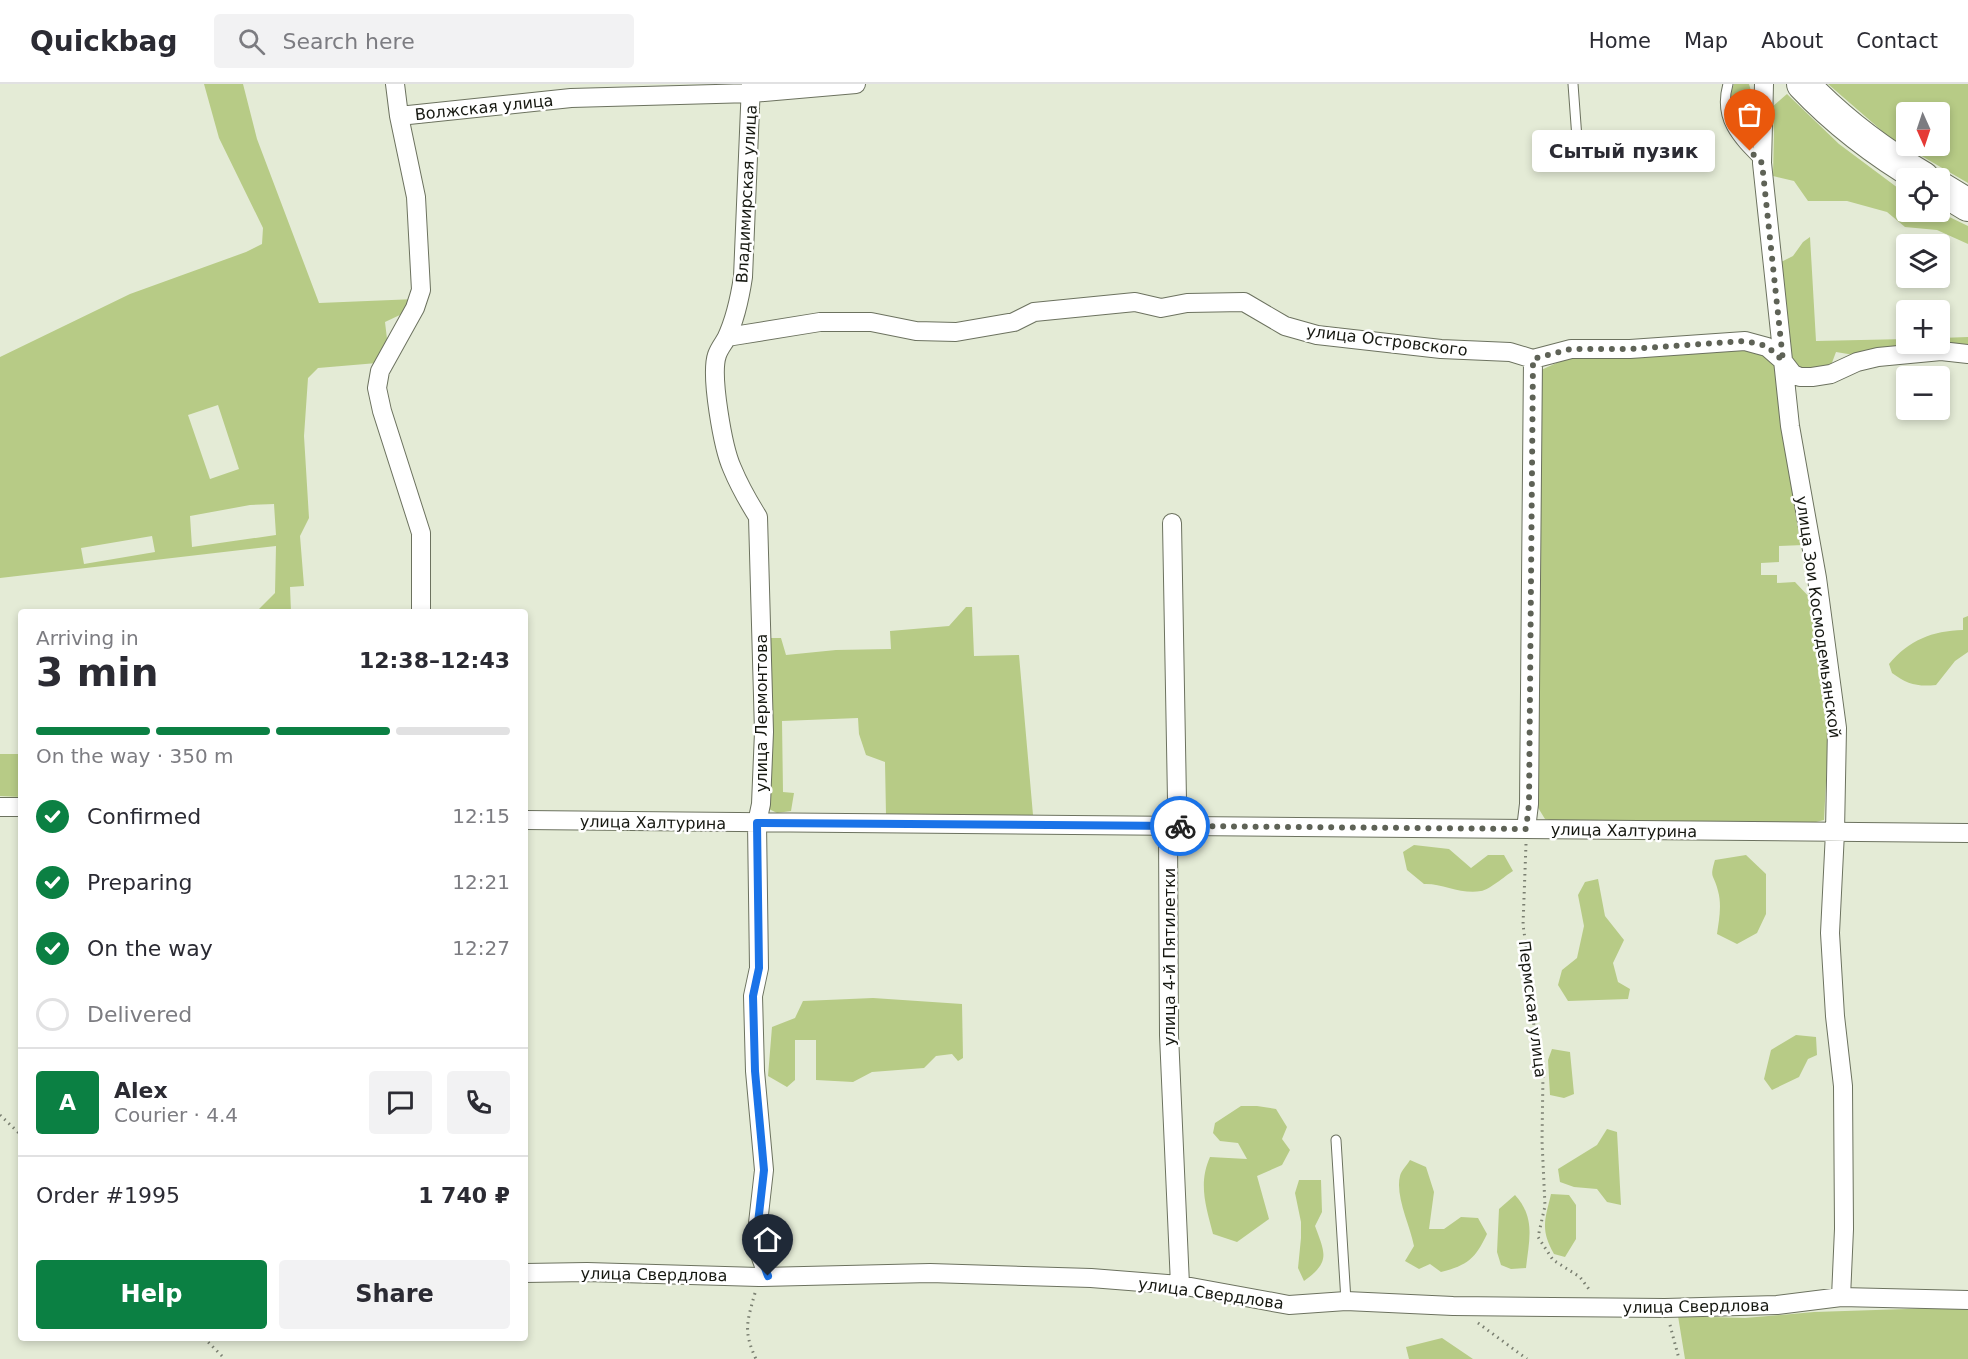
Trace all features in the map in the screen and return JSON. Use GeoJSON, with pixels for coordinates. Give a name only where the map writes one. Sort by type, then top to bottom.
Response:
{"type":"FeatureCollection","features":[{"type":"Feature","properties":{"kind":"highway"},"geometry":{"type":"LineString","coordinates":[[1803,84],[1855,132],[1906,168]]}},
{"type":"Feature","properties":{"kind":"highway"},"geometry":{"type":"LineString","coordinates":[[1950,194],[1968,205]]}},
{"type":"Feature","properties":{"kind":"street"},"geometry":{"type":"LineString","coordinates":[[395,84],[399,116],[416,197],[421,290],[414,308],[380,371],[377,388],[382,411],[421,533],[421,609]]}},
{"type":"Feature","properties":{"kind":"street","name":"Волжская улица"},"geometry":{"type":"LineString","coordinates":[[399,116],[571,91],[856,84]]}},
{"type":"Feature","properties":{"kind":"street","name":"улица Зои Космодемьянской"},"geometry":{"type":"LineString","coordinates":[[1764,84],[1762,163],[1790,426],[1817,578],[1836,728],[1835,832],[1830,933],[1835,1016],[1843,1086],[1844,1229],[1841,1297]]}},
{"type":"Feature","properties":{"kind":"street","name":"Владимирская улица"},"geometry":{"type":"LineString","coordinates":[[727,337],[740,298],[751,88]]}},
{"type":"Feature","properties":{"kind":"street","name":"улица Островского"},"geometry":{"type":"LineString","coordinates":[[727,337],[820,322],[871,322],[916,331],[956,332],[1014,322],[1034,312],[1135,302],[1161,308],[1187,303],[1244,302],[1286,326],[1317,335],[1441,349],[1510,352],[1533,359],[1571,349],[1630,349],[1745,341],[1767,346],[1793,374],[1800,377],[1812,377],[1831,374],[1857,362],[1878,357],[1941,351],[1968,354]]}},
{"type":"Feature","properties":{"kind":"street","name":"улица Лермонтова"},"geometry":{"type":"LineString","coordinates":[[727,337],[716,356],[716,386],[724,440],[731,466],[758,517],[764,732],[757,823],[759,968],[753,996],[755,1071],[764,1170],[757,1232],[763,1277]]}},
{"type":"Feature","properties":{"kind":"street"},"geometry":{"type":"LineString","coordinates":[[1526,829],[1529,804],[1533,359]]}},
{"type":"Feature","properties":{"kind":"street","name":"улица 4-й Пятилетки"},"geometry":{"type":"LineString","coordinates":[[1172,523],[1177,800],[1168,826],[1169,1035],[1180,1285]]}},
{"type":"Feature","properties":{"kind":"street"},"geometry":{"type":"LineString","coordinates":[[0,807],[18,807]]}},
{"type":"Feature","properties":{"kind":"street","name":"улица Халтурина"},"geometry":{"type":"LineString","coordinates":[[528,820],[1968,833]]}},
{"type":"Feature","properties":{"kind":"street","name":"улица Свердлова"},"geometry":{"type":"LineString","coordinates":[[528,1273],[587,1272],[763,1277],[930,1273],[1091,1278],[1180,1285],[1288,1305],[1346,1302],[1453,1306],[1665,1308],[1777,1305],[1841,1297],[1968,1300]]}},
{"type":"Feature","properties":{"kind":"lane"},"geometry":{"type":"LineString","coordinates":[[1573,84],[1578,152],[1670,150]]}},
{"type":"Feature","properties":{"kind":"lane"},"geometry":{"type":"LineString","coordinates":[[1728,84],[1724,97],[1725,114],[1738,139],[1762,163]]}},
{"type":"Feature","properties":{"kind":"lane"},"geometry":{"type":"LineString","coordinates":[[1336,1140],[1346,1302]]}},
{"type":"Feature","properties":{"kind":"path","name":"Пермская улица"},"geometry":{"type":"LineString","coordinates":[[1526,829],[1522,925],[1533,994],[1534,1034],[1543,1074],[1542,1141],[1545,1206],[1538,1237],[1553,1260],[1580,1277],[1603,1308]]}},
{"type":"Feature","properties":{"kind":"path"},"geometry":{"type":"LineString","coordinates":[[0,1115],[18,1132]]}},
{"type":"Feature","properties":{"kind":"path"},"geometry":{"type":"LineString","coordinates":[[756,1359],[748,1340],[747,1324],[763,1277]]}},
{"type":"Feature","properties":{"kind":"path"},"geometry":{"type":"LineString","coordinates":[[1453,1306],[1527,1359]]}},
{"type":"Feature","properties":{"kind":"path"},"geometry":{"type":"LineString","coordinates":[[1665,1308],[1679,1359]]}},
{"type":"Feature","properties":{"kind":"path"},"geometry":{"type":"LineString","coordinates":[[207,1341],[225,1359]]}},
{"type":"Feature","properties":{"kind":"green space"},"geometry":{"type":"Polygon","coordinates":[[[204,84],[243,84],[257,139],[319,303],[416,299],[402,314],[385,322],[387,339],[377,363],[318,368],[308,378],[304,436],[309,518],[300,536],[304,586],[290,587],[291,609],[259,609],[275,593],[276,546],[0,578],[0,357],[130,294],[246,252],[262,244],[263,228],[219,138],[204,84]],[[218,405],[188,415],[210,479],[239,469],[218,405]],[[274,504],[250,505],[190,516],[192,547],[276,535],[274,504]],[[152,536],[81,548],[84,564],[155,552],[152,536]]]}},
{"type":"Feature","properties":{"kind":"green space"},"geometry":{"type":"Polygon","coordinates":[[[1734,84],[1749,84],[1757,111],[1755,147],[1734,118],[1731,93],[1734,84]]]}},
{"type":"Feature","properties":{"kind":"green space"},"geometry":{"type":"Polygon","coordinates":[[[1828,84],[1968,84],[1968,183],[1950,173],[1950,168],[1942,168],[1922,156],[1950,156],[1950,102],[1896,102],[1896,141],[1828,84]]]}},
{"type":"Feature","properties":{"kind":"green space"},"geometry":{"type":"Polygon","coordinates":[[[1787,94],[1839,144],[1896,187],[1896,220],[1887,212],[1847,201],[1808,201],[1794,181],[1773,176],[1772,107],[1787,94]]]}},
{"type":"Feature","properties":{"kind":"green space"},"geometry":{"type":"Polygon","coordinates":[[[1950,217],[1968,226],[1968,244],[1937,230],[1905,227],[1899,222],[1950,222],[1950,217]]]}},
{"type":"Feature","properties":{"kind":"green space"},"geometry":{"type":"Polygon","coordinates":[[[1810,237],[1816,341],[1896,339],[1896,353],[1854,355],[1836,352],[1830,368],[1812,374],[1791,365],[1779,263],[1793,256],[1803,242],[1810,237]]]}},
{"type":"Feature","properties":{"kind":"green space"},"geometry":{"type":"Polygon","coordinates":[[[1968,337],[1968,349],[1950,350],[1950,338],[1968,337]]]}},
{"type":"Feature","properties":{"kind":"green space"},"geometry":{"type":"Polygon","coordinates":[[[1746,347],[1771,360],[1783,382],[1804,545],[1779,546],[1779,562],[1761,563],[1761,575],[1777,575],[1777,583],[1795,582],[1813,601],[1830,736],[1824,820],[1812,823],[1557,822],[1545,819],[1537,806],[1541,370],[1572,356],[1746,347]]]}},
{"type":"Feature","properties":{"kind":"green space"},"geometry":{"type":"Polygon","coordinates":[[[966,607],[972,607],[974,656],[1019,655],[1033,815],[886,815],[885,762],[866,755],[859,734],[858,718],[782,721],[783,792],[794,793],[791,811],[777,813],[765,807],[766,638],[781,638],[786,655],[836,650],[891,649],[890,631],[949,626],[966,607]]]}},
{"type":"Feature","properties":{"kind":"green space"},"geometry":{"type":"Polygon","coordinates":[[[1968,616],[1968,652],[1955,661],[1936,685],[1913,684],[1892,673],[1889,664],[1913,643],[1941,632],[1963,630],[1963,618],[1968,616]]]}},
{"type":"Feature","properties":{"kind":"green space"},"geometry":{"type":"Polygon","coordinates":[[[0,754],[18,754],[18,797],[0,796],[0,754]]]}},
{"type":"Feature","properties":{"kind":"green space"},"geometry":{"type":"Polygon","coordinates":[[[1414,845],[1449,849],[1471,868],[1488,855],[1504,855],[1513,871],[1493,886],[1481,891],[1474,892],[1424,884],[1407,870],[1403,852],[1414,845]]]}},
{"type":"Feature","properties":{"kind":"green space"},"geometry":{"type":"Polygon","coordinates":[[[1746,855],[1766,874],[1766,914],[1757,933],[1737,944],[1717,934],[1720,902],[1712,871],[1715,860],[1746,855]]]}},
{"type":"Feature","properties":{"kind":"green space"},"geometry":{"type":"Polygon","coordinates":[[[1598,879],[1605,916],[1624,940],[1613,963],[1618,982],[1630,989],[1628,999],[1568,1001],[1558,985],[1562,970],[1577,958],[1584,926],[1578,895],[1585,882],[1598,879]]]}},
{"type":"Feature","properties":{"kind":"green space"},"geometry":{"type":"Polygon","coordinates":[[[873,998],[962,1004],[963,1058],[958,1061],[952,1054],[936,1056],[924,1068],[872,1072],[853,1082],[816,1080],[816,1040],[795,1040],[795,1080],[787,1087],[768,1076],[772,1027],[795,1018],[803,1001],[873,998]]]}},
{"type":"Feature","properties":{"kind":"green space"},"geometry":{"type":"Polygon","coordinates":[[[1796,1035],[1816,1037],[1817,1055],[1808,1059],[1799,1077],[1772,1090],[1764,1079],[1771,1050],[1796,1035]]]}},
{"type":"Feature","properties":{"kind":"green space"},"geometry":{"type":"Polygon","coordinates":[[[1552,1049],[1570,1052],[1574,1094],[1564,1098],[1550,1095],[1548,1060],[1552,1049]]]}},
{"type":"Feature","properties":{"kind":"green space"},"geometry":{"type":"Polygon","coordinates":[[[1241,1106],[1276,1109],[1287,1127],[1282,1139],[1290,1150],[1282,1165],[1257,1176],[1269,1219],[1237,1242],[1213,1234],[1206,1204],[1204,1176],[1210,1157],[1247,1159],[1238,1143],[1220,1141],[1213,1133],[1215,1123],[1241,1106]]]}},
{"type":"Feature","properties":{"kind":"green space"},"geometry":{"type":"Polygon","coordinates":[[[1607,1129],[1617,1132],[1621,1205],[1607,1202],[1597,1189],[1574,1187],[1560,1182],[1558,1169],[1597,1145],[1607,1129]]]}},
{"type":"Feature","properties":{"kind":"green space"},"geometry":{"type":"Polygon","coordinates":[[[1410,1160],[1426,1167],[1434,1192],[1429,1229],[1444,1229],[1461,1217],[1478,1218],[1487,1234],[1479,1250],[1470,1260],[1458,1267],[1441,1272],[1430,1264],[1419,1269],[1405,1261],[1414,1246],[1401,1201],[1399,1184],[1401,1174],[1410,1160]]]}},
{"type":"Feature","properties":{"kind":"green space"},"geometry":{"type":"Polygon","coordinates":[[[1299,1180],[1321,1180],[1322,1212],[1315,1226],[1323,1250],[1322,1262],[1319,1268],[1304,1281],[1298,1268],[1301,1222],[1295,1193],[1299,1180]]]}},
{"type":"Feature","properties":{"kind":"green space"},"geometry":{"type":"Polygon","coordinates":[[[1551,1194],[1569,1195],[1576,1205],[1576,1239],[1565,1257],[1554,1254],[1545,1231],[1551,1194]]]}},
{"type":"Feature","properties":{"kind":"green space"},"geometry":{"type":"Polygon","coordinates":[[[1515,1195],[1526,1212],[1530,1230],[1526,1268],[1511,1269],[1501,1265],[1497,1252],[1499,1209],[1515,1195]]]}},
{"type":"Feature","properties":{"kind":"green space"},"geometry":{"type":"Polygon","coordinates":[[[1968,1307],[1968,1359],[1685,1359],[1678,1316],[1745,1318],[1814,1312],[1968,1307]]]}},
{"type":"Feature","properties":{"kind":"green space"},"geometry":{"type":"Polygon","coordinates":[[[1442,1338],[1473,1359],[1409,1359],[1406,1347],[1442,1338]]]}},
{"type":"Feature","properties":{"kind":"way so far"},"geometry":{"type":"LineString","coordinates":[[1180,826],[1526,829],[1529,804],[1533,359],[1571,349],[1630,349],[1745,341],[1767,346],[1783,361],[1762,163],[1750,151]]}},
{"type":"Feature","properties":{"kind":"place","name":"Сытый пузик"},"geometry":{"type":"Point","coordinates":[1750,151]}},
{"type":"Feature","properties":{"kind":"route"},"geometry":{"type":"LineString","coordinates":[[768,1276],[759,1252],[757,1232],[764,1170],[755,1071],[753,996],[759,968],[757,823],[1180,826]]}}]}
